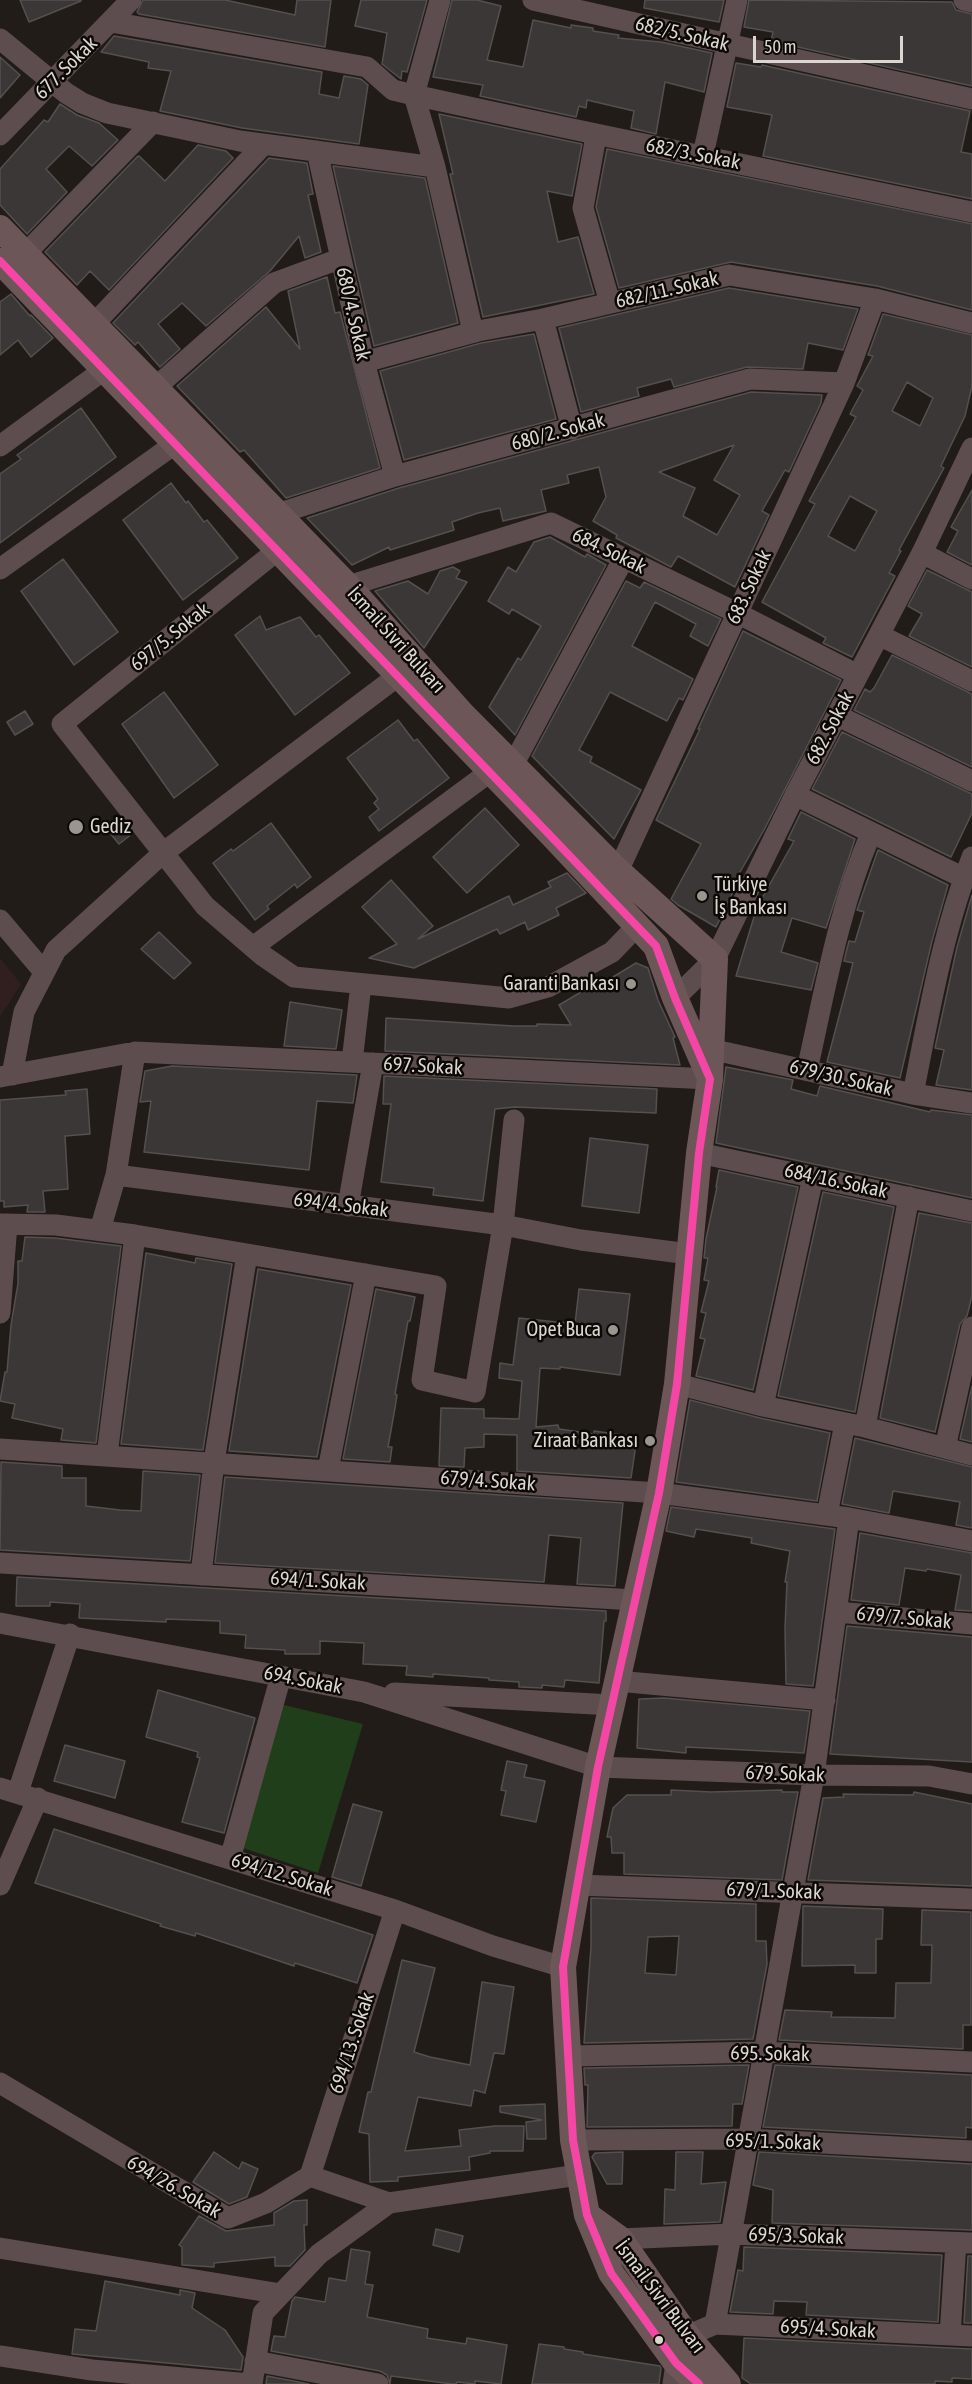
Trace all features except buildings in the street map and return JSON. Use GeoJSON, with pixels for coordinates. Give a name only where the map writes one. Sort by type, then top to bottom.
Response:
{"type":"FeatureCollection","features":[{"type":"Feature","properties":{"kind":"main road","name":"İsmail Sivri Bulvarı"},"geometry":{"type":"LineString","coordinates":[[0,228],[9,266],[399,675],[715,959],[710,1079],[699,1153],[677,1384],[659,1493],[598,1767],[563,1967],[573,2140],[587,2215],[611,2273],[675,2374],[699,2384]]}},
{"type":"Feature","properties":{"kind":"main road","name":"İsmail Sivri Bulvarı"},"geometry":{"type":"LineString","coordinates":[[9,266],[93,325],[156,387],[348,585],[462,714],[502,768],[656,946],[675,998],[710,1079]]}},
{"type":"Feature","properties":{"kind":"main road","name":"İsmail Sivri Bulvarı"},"geometry":{"type":"LineString","coordinates":[[587,2215],[620,2239],[687,2336],[728,2384]]}},
{"type":"Feature","properties":{"kind":"street","name":"677. Sokak"},"geometry":{"type":"LineString","coordinates":[[0,135],[131,0]]}},
{"type":"Feature","properties":{"kind":"street"},"geometry":{"type":"LineString","coordinates":[[440,0],[414,95],[435,167],[473,332]]}},
{"type":"Feature","properties":{"kind":"street","name":"682/5. Sokak"},"geometry":{"type":"LineString","coordinates":[[532,0],[972,99]]}},
{"type":"Feature","properties":{"kind":"street"},"geometry":{"type":"LineString","coordinates":[[703,155],[737,0]]}},
{"type":"Feature","properties":{"kind":"street"},"geometry":{"type":"LineString","coordinates":[[964,0],[972,2]]}},
{"type":"Feature","properties":{"kind":"street","name":"682/3. Sokak"},"geometry":{"type":"LineString","coordinates":[[111,22],[367,67],[393,90],[596,136],[703,155],[972,212]]}},
{"type":"Feature","properties":{"kind":"street"},"geometry":{"type":"LineString","coordinates":[[0,39],[66,93],[94,109],[264,144],[435,167]]}},
{"type":"Feature","properties":{"kind":"street"},"geometry":{"type":"LineString","coordinates":[[9,266],[153,122]]}},
{"type":"Feature","properties":{"kind":"street"},"geometry":{"type":"LineString","coordinates":[[596,136],[583,208],[610,303]]}},
{"type":"Feature","properties":{"kind":"street"},"geometry":{"type":"LineString","coordinates":[[93,325],[264,144]]}},
{"type":"Feature","properties":{"kind":"street","name":"680/4. Sokak"},"geometry":{"type":"LineString","coordinates":[[316,151],[364,362],[395,476]]}},
{"type":"Feature","properties":{"kind":"street"},"geometry":{"type":"LineString","coordinates":[[156,387],[274,284],[339,259]]}},
{"type":"Feature","properties":{"kind":"street","name":"682/11. Sokak"},"geometry":{"type":"LineString","coordinates":[[364,362],[473,332],[543,319],[729,275],[875,300],[972,323]]}},
{"type":"Feature","properties":{"kind":"street","name":"683. Sokak"},"geometry":{"type":"LineString","coordinates":[[618,872],[844,383],[875,300]]}},
{"type":"Feature","properties":{"kind":"street"},"geometry":{"type":"LineString","coordinates":[[543,319],[572,429]]}},
{"type":"Feature","properties":{"kind":"street"},"geometry":{"type":"LineString","coordinates":[[0,446],[105,369]]}},
{"type":"Feature","properties":{"kind":"street","name":"680/2. Sokak"},"geometry":{"type":"LineString","coordinates":[[277,514],[395,476],[750,379],[844,383]]}},
{"type":"Feature","properties":{"kind":"street"},"geometry":{"type":"LineString","coordinates":[[0,569],[176,443]]}},
{"type":"Feature","properties":{"kind":"street","name":"682. Sokak"},"geometry":{"type":"LineString","coordinates":[[675,998],[715,959],[795,795],[838,716],[971,455]]}},
{"type":"Feature","properties":{"kind":"street","name":"684. Sokak"},"geometry":{"type":"LineString","coordinates":[[348,585],[551,523],[737,613],[858,675]]}},
{"type":"Feature","properties":{"kind":"street","name":"697/5. Sokak"},"geometry":{"type":"LineString","coordinates":[[164,853],[62,724],[279,549]]}},
{"type":"Feature","properties":{"kind":"street"},"geometry":{"type":"LineString","coordinates":[[922,553],[972,579]]}},
{"type":"Feature","properties":{"kind":"street"},"geometry":{"type":"LineString","coordinates":[[252,947],[502,768],[624,558]]}},
{"type":"Feature","properties":{"kind":"street"},"geometry":{"type":"LineString","coordinates":[[879,635],[972,681]]}},
{"type":"Feature","properties":{"kind":"street"},"geometry":{"type":"LineString","coordinates":[[6,1076],[24,1012],[56,950],[164,853],[399,675]]}},
{"type":"Feature","properties":{"kind":"street"},"geometry":{"type":"LineString","coordinates":[[838,716],[972,781]]}},
{"type":"Feature","properties":{"kind":"street"},"geometry":{"type":"LineString","coordinates":[[795,795],[964,878]]}},
{"type":"Feature","properties":{"kind":"street"},"geometry":{"type":"LineString","coordinates":[[807,1070],[843,910],[871,833]]}},
{"type":"Feature","properties":{"kind":"street"},"geometry":{"type":"LineString","coordinates":[[164,853],[205,906],[252,947],[294,977],[509,998],[548,987],[612,952],[637,926]]}},
{"type":"Feature","properties":{"kind":"street"},"geometry":{"type":"LineString","coordinates":[[913,1094],[939,965],[956,897],[972,857]]}},
{"type":"Feature","properties":{"kind":"street"},"geometry":{"type":"LineString","coordinates":[[0,920],[44,972]]}},
{"type":"Feature","properties":{"kind":"street"},"geometry":{"type":"LineString","coordinates":[[348,1206],[362,1063],[361,984]]}},
{"type":"Feature","properties":{"kind":"street","name":"679/30. Sokak"},"geometry":{"type":"LineString","coordinates":[[710,1049],[913,1094],[972,1102]]}},
{"type":"Feature","properties":{"kind":"street"},"geometry":{"type":"LineString","coordinates":[[100,1230],[116,1175],[135,1052]]}},
{"type":"Feature","properties":{"kind":"street","name":"697. Sokak"},"geometry":{"type":"LineString","coordinates":[[6,1076],[135,1052],[710,1079]]}},
{"type":"Feature","properties":{"kind":"street"},"geometry":{"type":"LineString","coordinates":[[0,1313],[4,1224],[56,1225],[135,1235],[436,1286],[422,1380],[475,1392],[503,1225],[514,1120]]}},
{"type":"Feature","properties":{"kind":"street","name":"684/16. Sokak"},"geometry":{"type":"LineString","coordinates":[[699,1153],[972,1211]]}},
{"type":"Feature","properties":{"kind":"street","name":"694/4. Sokak"},"geometry":{"type":"LineString","coordinates":[[116,1175],[503,1225],[581,1240],[689,1254]]}},
{"type":"Feature","properties":{"kind":"street"},"geometry":{"type":"LineString","coordinates":[[763,1406],[813,1177]]}},
{"type":"Feature","properties":{"kind":"street"},"geometry":{"type":"LineString","coordinates":[[827,1515],[855,1425],[909,1197]]}},
{"type":"Feature","properties":{"kind":"street"},"geometry":{"type":"LineString","coordinates":[[107,1455],[135,1235]]}},
{"type":"Feature","properties":{"kind":"street"},"geometry":{"type":"LineString","coordinates":[[201,1575],[214,1462],[247,1254]]}},
{"type":"Feature","properties":{"kind":"street"},"geometry":{"type":"LineString","coordinates":[[328,1470],[366,1274]]}},
{"type":"Feature","properties":{"kind":"street"},"geometry":{"type":"LineString","coordinates":[[945,1448],[969,1353],[972,1327]]}},
{"type":"Feature","properties":{"kind":"street"},"geometry":{"type":"LineString","coordinates":[[677,1384],[972,1455]]}},
{"type":"Feature","properties":{"kind":"street","name":"679/4. Sokak"},"geometry":{"type":"LineString","coordinates":[[0,1449],[659,1493],[849,1518],[972,1541]]}},
{"type":"Feature","properties":{"kind":"street"},"geometry":{"type":"LineString","coordinates":[[715,2324],[814,1775],[849,1518]]}},
{"type":"Feature","properties":{"kind":"street","name":"694/1. Sokak"},"geometry":{"type":"LineString","coordinates":[[0,1563],[635,1600]]}},
{"type":"Feature","properties":{"kind":"street","name":"679/7. Sokak"},"geometry":{"type":"LineString","coordinates":[[837,1612],[972,1624]]}},
{"type":"Feature","properties":{"kind":"street","name":"694. Sokak"},"geometry":{"type":"LineString","coordinates":[[0,1623],[364,1692],[598,1767]]}},
{"type":"Feature","properties":{"kind":"street"},"geometry":{"type":"LineString","coordinates":[[9,1790],[70,1635]]}},
{"type":"Feature","properties":{"kind":"street"},"geometry":{"type":"LineString","coordinates":[[230,1859],[281,1676]]}},
{"type":"Feature","properties":{"kind":"street"},"geometry":{"type":"LineString","coordinates":[[364,1692],[614,1693],[825,1700]]}},
{"type":"Feature","properties":{"kind":"street","name":"679. Sokak"},"geometry":{"type":"LineString","coordinates":[[598,1767],[814,1775],[929,1776],[972,1784]]}},
{"type":"Feature","properties":{"kind":"street","name":"694/12. Sokak"},"geometry":{"type":"LineString","coordinates":[[9,1790],[394,1911],[493,1946],[563,1967]]}},
{"type":"Feature","properties":{"kind":"street"},"geometry":{"type":"LineString","coordinates":[[0,1885],[38,1798]]}},
{"type":"Feature","properties":{"kind":"street","name":"679/1. Sokak"},"geometry":{"type":"LineString","coordinates":[[577,1885],[972,1899]]}},
{"type":"Feature","properties":{"kind":"street","name":"694/13. Sokak"},"geometry":{"type":"LineString","coordinates":[[310,2175],[394,1911]]}},
{"type":"Feature","properties":{"kind":"street","name":"695. Sokak"},"geometry":{"type":"LineString","coordinates":[[568,2056],[764,2052],[972,2058]]}},
{"type":"Feature","properties":{"kind":"street","name":"694/26. Sokak"},"geometry":{"type":"LineString","coordinates":[[0,2083],[228,2218],[266,2203],[310,2175]]}},
{"type":"Feature","properties":{"kind":"street","name":"695/1. Sokak"},"geometry":{"type":"LineString","coordinates":[[573,2140],[748,2139],[972,2151]]}},
{"type":"Feature","properties":{"kind":"street"},"geometry":{"type":"LineString","coordinates":[[310,2175],[389,2203]]}},
{"type":"Feature","properties":{"kind":"street"},"geometry":{"type":"LineString","coordinates":[[0,2356],[92,2370],[251,2384],[263,2313],[319,2253],[389,2203],[578,2175]]}},
{"type":"Feature","properties":{"kind":"street","name":"695/3. Sokak"},"geometry":{"type":"LineString","coordinates":[[620,2239],[731,2234],[964,2243]]}},
{"type":"Feature","properties":{"kind":"street"},"geometry":{"type":"LineString","coordinates":[[951,2335],[964,2243]]}},
{"type":"Feature","properties":{"kind":"street"},"geometry":{"type":"LineString","coordinates":[[0,2248],[281,2294]]}},
{"type":"Feature","properties":{"kind":"street","name":"695/4. Sokak"},"geometry":{"type":"LineString","coordinates":[[687,2336],[715,2324],[972,2336]]}},
{"type":"Feature","properties":{"kind":"street"},"geometry":{"type":"LineString","coordinates":[[255,2361],[365,2383]]}},
{"type":"Feature","properties":{"kind":"shaded area"},"geometry":{"type":"Polygon","coordinates":[[[0,958],[21,984],[0,1017],[0,958]]]}},
{"type":"Feature","properties":{"kind":"green space"},"geometry":{"type":"Polygon","coordinates":[[[280,1704],[363,1724],[318,1873],[240,1847],[280,1704]]]}},
{"type":"Feature","properties":{"kind":"transit line"},"geometry":{"type":"LineString","coordinates":[[0,261],[656,946],[675,998],[710,1079],[699,1153],[677,1384],[659,1493],[598,1767],[563,1967],[573,2140],[587,2215],[611,2273],[676,2363],[699,2384]]}},
{"type":"Feature","properties":{"kind":"place","name":"Gediz"},"geometry":{"type":"Point","coordinates":[76,827]}},
{"type":"Feature","properties":{"kind":"place","name":"Türkiye İş Bankası"},"geometry":{"type":"Point","coordinates":[702,896]}},
{"type":"Feature","properties":{"kind":"place","name":"Garanti Bankası"},"geometry":{"type":"Point","coordinates":[631,984]}},
{"type":"Feature","properties":{"kind":"place","name":"Opet Buca"},"geometry":{"type":"Point","coordinates":[613,1330]}},
{"type":"Feature","properties":{"kind":"place","name":"Ziraat Bankası"},"geometry":{"type":"Point","coordinates":[650,1441]}}]}
